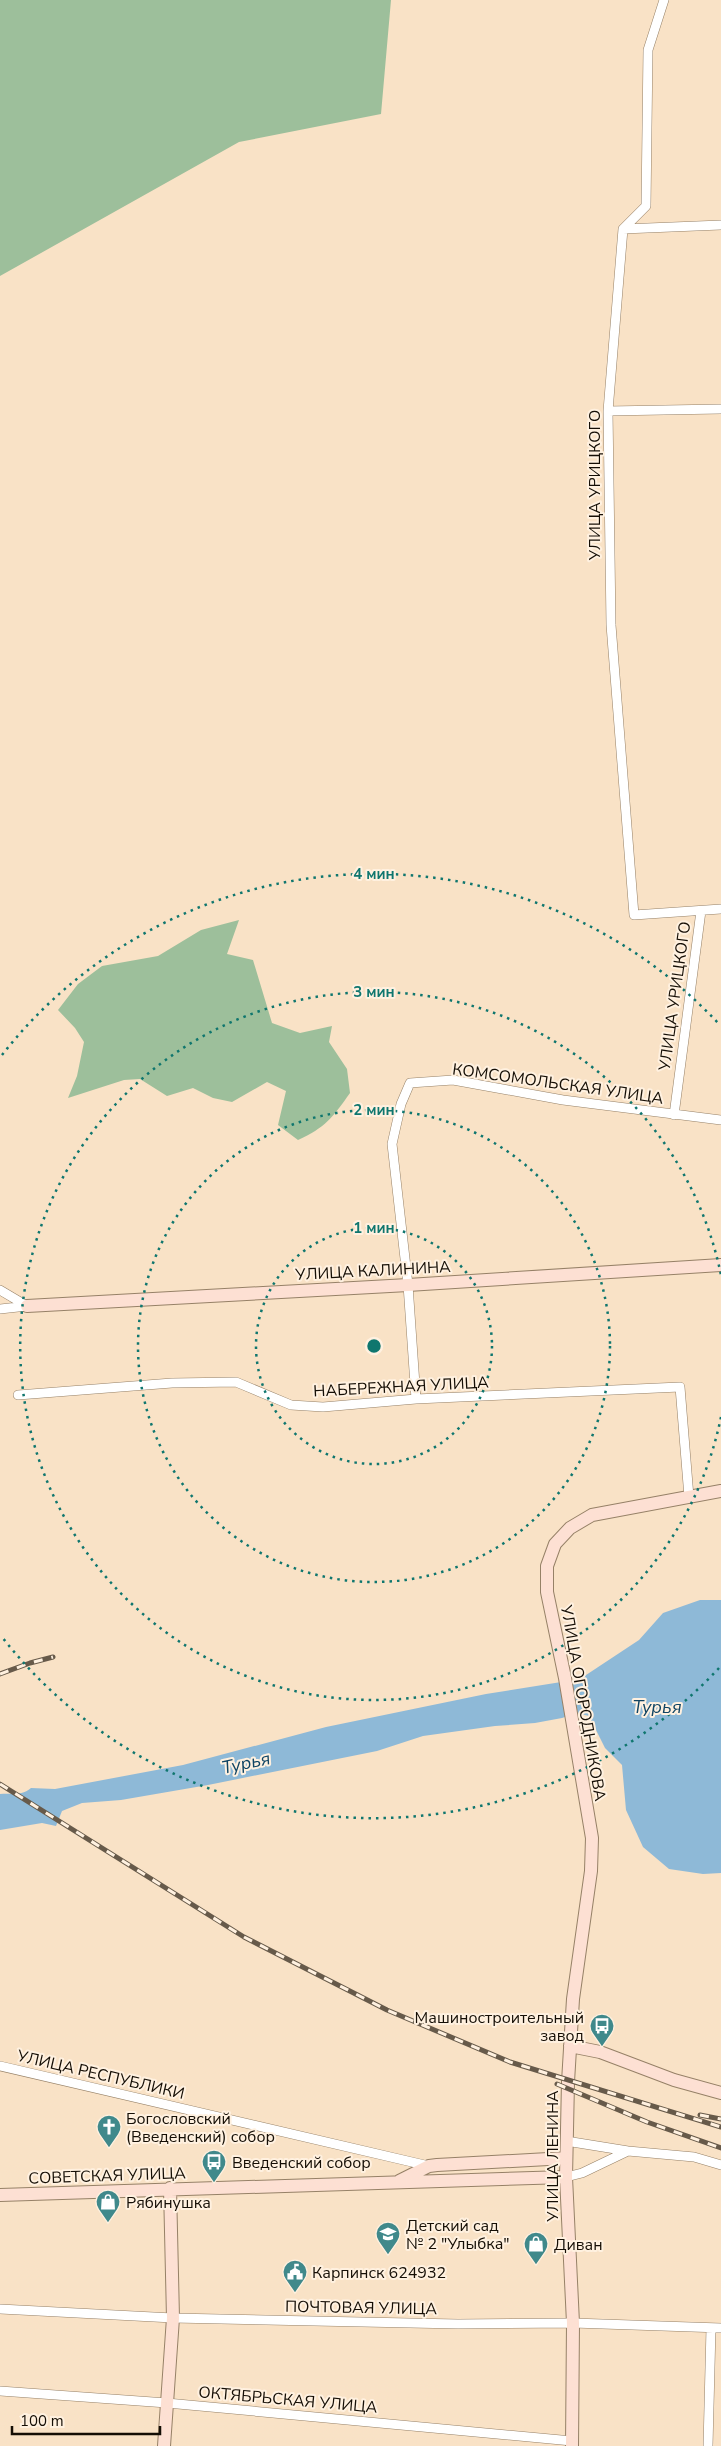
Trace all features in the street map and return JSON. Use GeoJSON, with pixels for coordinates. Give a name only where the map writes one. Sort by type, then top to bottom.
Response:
{"type":"FeatureCollection","features":[{"type":"Feature","properties":{"kind":"street"},"geometry":{"type":"LineString","coordinates":[[623,229],[646,206],[648,50],[664,0]]}},
{"type":"Feature","properties":{"kind":"street"},"geometry":{"type":"LineString","coordinates":[[623,229],[721,225]]}},
{"type":"Feature","properties":{"kind":"street","name":"УЛИЦА УРИЦКОГО"},"geometry":{"type":"LineString","coordinates":[[623,229],[608,411],[611,625],[634,915],[721,909]]}},
{"type":"Feature","properties":{"kind":"street"},"geometry":{"type":"LineString","coordinates":[[608,411],[721,409]]}},
{"type":"Feature","properties":{"kind":"street","name":"УЛИЦА УРИЦКОГО"},"geometry":{"type":"LineString","coordinates":[[674,1115],[700,911]]}},
{"type":"Feature","properties":{"kind":"street","name":"КОМСОМОЛЬСКАЯ УЛИЦА"},"geometry":{"type":"LineString","coordinates":[[416,1399],[408,1285],[392,1144],[401,1104],[410,1083],[453,1080],[563,1100],[721,1120]]}},
{"type":"Feature","properties":{"kind":"street","name":"УЛИЦА КАЛИНИНА"},"geometry":{"type":"LineString","coordinates":[[28,1306],[721,1265]]}},
{"type":"Feature","properties":{"kind":"street"},"geometry":{"type":"LineString","coordinates":[[0,1290],[28,1306]]}},
{"type":"Feature","properties":{"kind":"street"},"geometry":{"type":"LineString","coordinates":[[0,1309],[28,1306]]}},
{"type":"Feature","properties":{"kind":"street","name":"НАБЕРЕЖНАЯ УЛИЦА"},"geometry":{"type":"LineString","coordinates":[[18,1395],[172,1382],[236,1382],[291,1405],[323,1408],[416,1399],[680,1387],[690,1497]]}},
{"type":"Feature","properties":{"kind":"street","name":"УЛИЦА ОГОРОДНИКОВА"},"geometry":{"type":"LineString","coordinates":[[570,2046],[574,1994],[591,1871],[592,1838],[566,1678],[547,1592],[547,1566],[555,1544],[570,1528],[592,1515],[721,1491]]}},
{"type":"Feature","properties":{"kind":"street"},"geometry":{"type":"LineString","coordinates":[[570,2046],[600,2052],[674,2080],[721,2093]]}},
{"type":"Feature","properties":{"kind":"street","name":"УЛИЦА ЛЕНИНА"},"geometry":{"type":"LineString","coordinates":[[570,2046],[566,2176],[573,2323],[572,2444]]}},
{"type":"Feature","properties":{"kind":"street","name":"УЛИЦА РЕСПУБЛИКИ"},"geometry":{"type":"LineString","coordinates":[[0,2066],[429,2166]]}},
{"type":"Feature","properties":{"kind":"street"},"geometry":{"type":"LineString","coordinates":[[566,2142],[628,2152],[694,2157],[721,2165]]}},
{"type":"Feature","properties":{"kind":"street"},"geometry":{"type":"LineString","coordinates":[[566,2176],[582,2174],[628,2152]]}},
{"type":"Feature","properties":{"kind":"street","name":"СОВЕТСКАЯ УЛИЦА"},"geometry":{"type":"LineString","coordinates":[[394,2183],[429,2166],[566,2158]]}},
{"type":"Feature","properties":{"kind":"street","name":"СОВЕТСКАЯ УЛИЦА"},"geometry":{"type":"LineString","coordinates":[[0,2195],[113,2193],[170,2188],[394,2183],[566,2176]]}},
{"type":"Feature","properties":{"kind":"street"},"geometry":{"type":"LineString","coordinates":[[164,2446],[173,2318],[170,2188]]}},
{"type":"Feature","properties":{"kind":"street","name":"ПОЧТОВАЯ УЛИЦА"},"geometry":{"type":"LineString","coordinates":[[0,2310],[173,2318],[458,2324],[573,2323],[721,2328]]}},
{"type":"Feature","properties":{"kind":"street"},"geometry":{"type":"LineString","coordinates":[[708,2446],[711,2328]]}},
{"type":"Feature","properties":{"kind":"street","name":"ОКТЯБРЬСКАЯ УЛИЦА"},"geometry":{"type":"LineString","coordinates":[[0,2390],[167,2403],[572,2444]]}},
{"type":"Feature","properties":{"kind":"green space"},"geometry":{"type":"Polygon","coordinates":[[[0,0],[391,0],[381,114],[239,142],[0,276],[0,0]]]}},
{"type":"Feature","properties":{"kind":"green space"},"geometry":{"type":"Polygon","coordinates":[[[239,920],[227,954],[253,960],[272,1023],[300,1033],[332,1026],[329,1042],[347,1069],[350,1093],[328,1121],[298,1140],[278,1125],[286,1091],[267,1082],[232,1102],[213,1098],[193,1088],[167,1096],[140,1079],[124,1080],[68,1098],[77,1076],[84,1042],[75,1028],[58,1010],[78,984],[102,966],[158,956],[201,930],[239,920]]]}},
{"type":"Feature","properties":{"kind":"water","name":"Турья"},"geometry":{"type":"Polygon","coordinates":[[[700,1600],[721,1600],[721,1873],[703,1874],[669,1869],[643,1847],[626,1810],[622,1765],[605,1748],[589,1716],[577,1713],[535,1723],[495,1726],[423,1736],[377,1751],[208,1785],[121,1800],[82,1803],[62,1811],[56,1826],[42,1823],[0,1830],[0,1794],[20,1793],[31,1788],[55,1789],[183,1765],[326,1727],[486,1694],[580,1679],[639,1640],[663,1613],[700,1600]]]}},
{"type":"Feature","properties":{"kind":"railway"},"geometry":{"type":"LineString","coordinates":[[0,1674],[53,1657]]}},
{"type":"Feature","properties":{"kind":"railway"},"geometry":{"type":"LineString","coordinates":[[0,1784],[244,1937],[387,2010],[510,2062],[721,2127]]}},
{"type":"Feature","properties":{"kind":"railway"},"geometry":{"type":"LineString","coordinates":[[557,2084],[647,2122],[721,2148]]}},
{"type":"Feature","properties":{"kind":"railway"},"geometry":{"type":"LineString","coordinates":[[700,2115],[721,2119]]}},
{"type":"Feature","properties":{"kind":"place","name":"Машиностроительный завод"},"geometry":{"type":"Point","coordinates":[602,2047]}},
{"type":"Feature","properties":{"kind":"place","name":"Богословский (Введенский) собор"},"geometry":{"type":"Point","coordinates":[109,2148]}},
{"type":"Feature","properties":{"kind":"place","name":"Введенский собор"},"geometry":{"type":"Point","coordinates":[214,2183]}},
{"type":"Feature","properties":{"kind":"place","name":"Рябинушка"},"geometry":{"type":"Point","coordinates":[108,2223]}},
{"type":"Feature","properties":{"kind":"place","name":"Детский сад № 2 \"Улыбка\""},"geometry":{"type":"Point","coordinates":[388,2255]}},
{"type":"Feature","properties":{"kind":"place","name":"Диван"},"geometry":{"type":"Point","coordinates":[536,2265]}},
{"type":"Feature","properties":{"kind":"place","name":"Карпинск 624932"},"geometry":{"type":"Point","coordinates":[295,2293]}}]}
